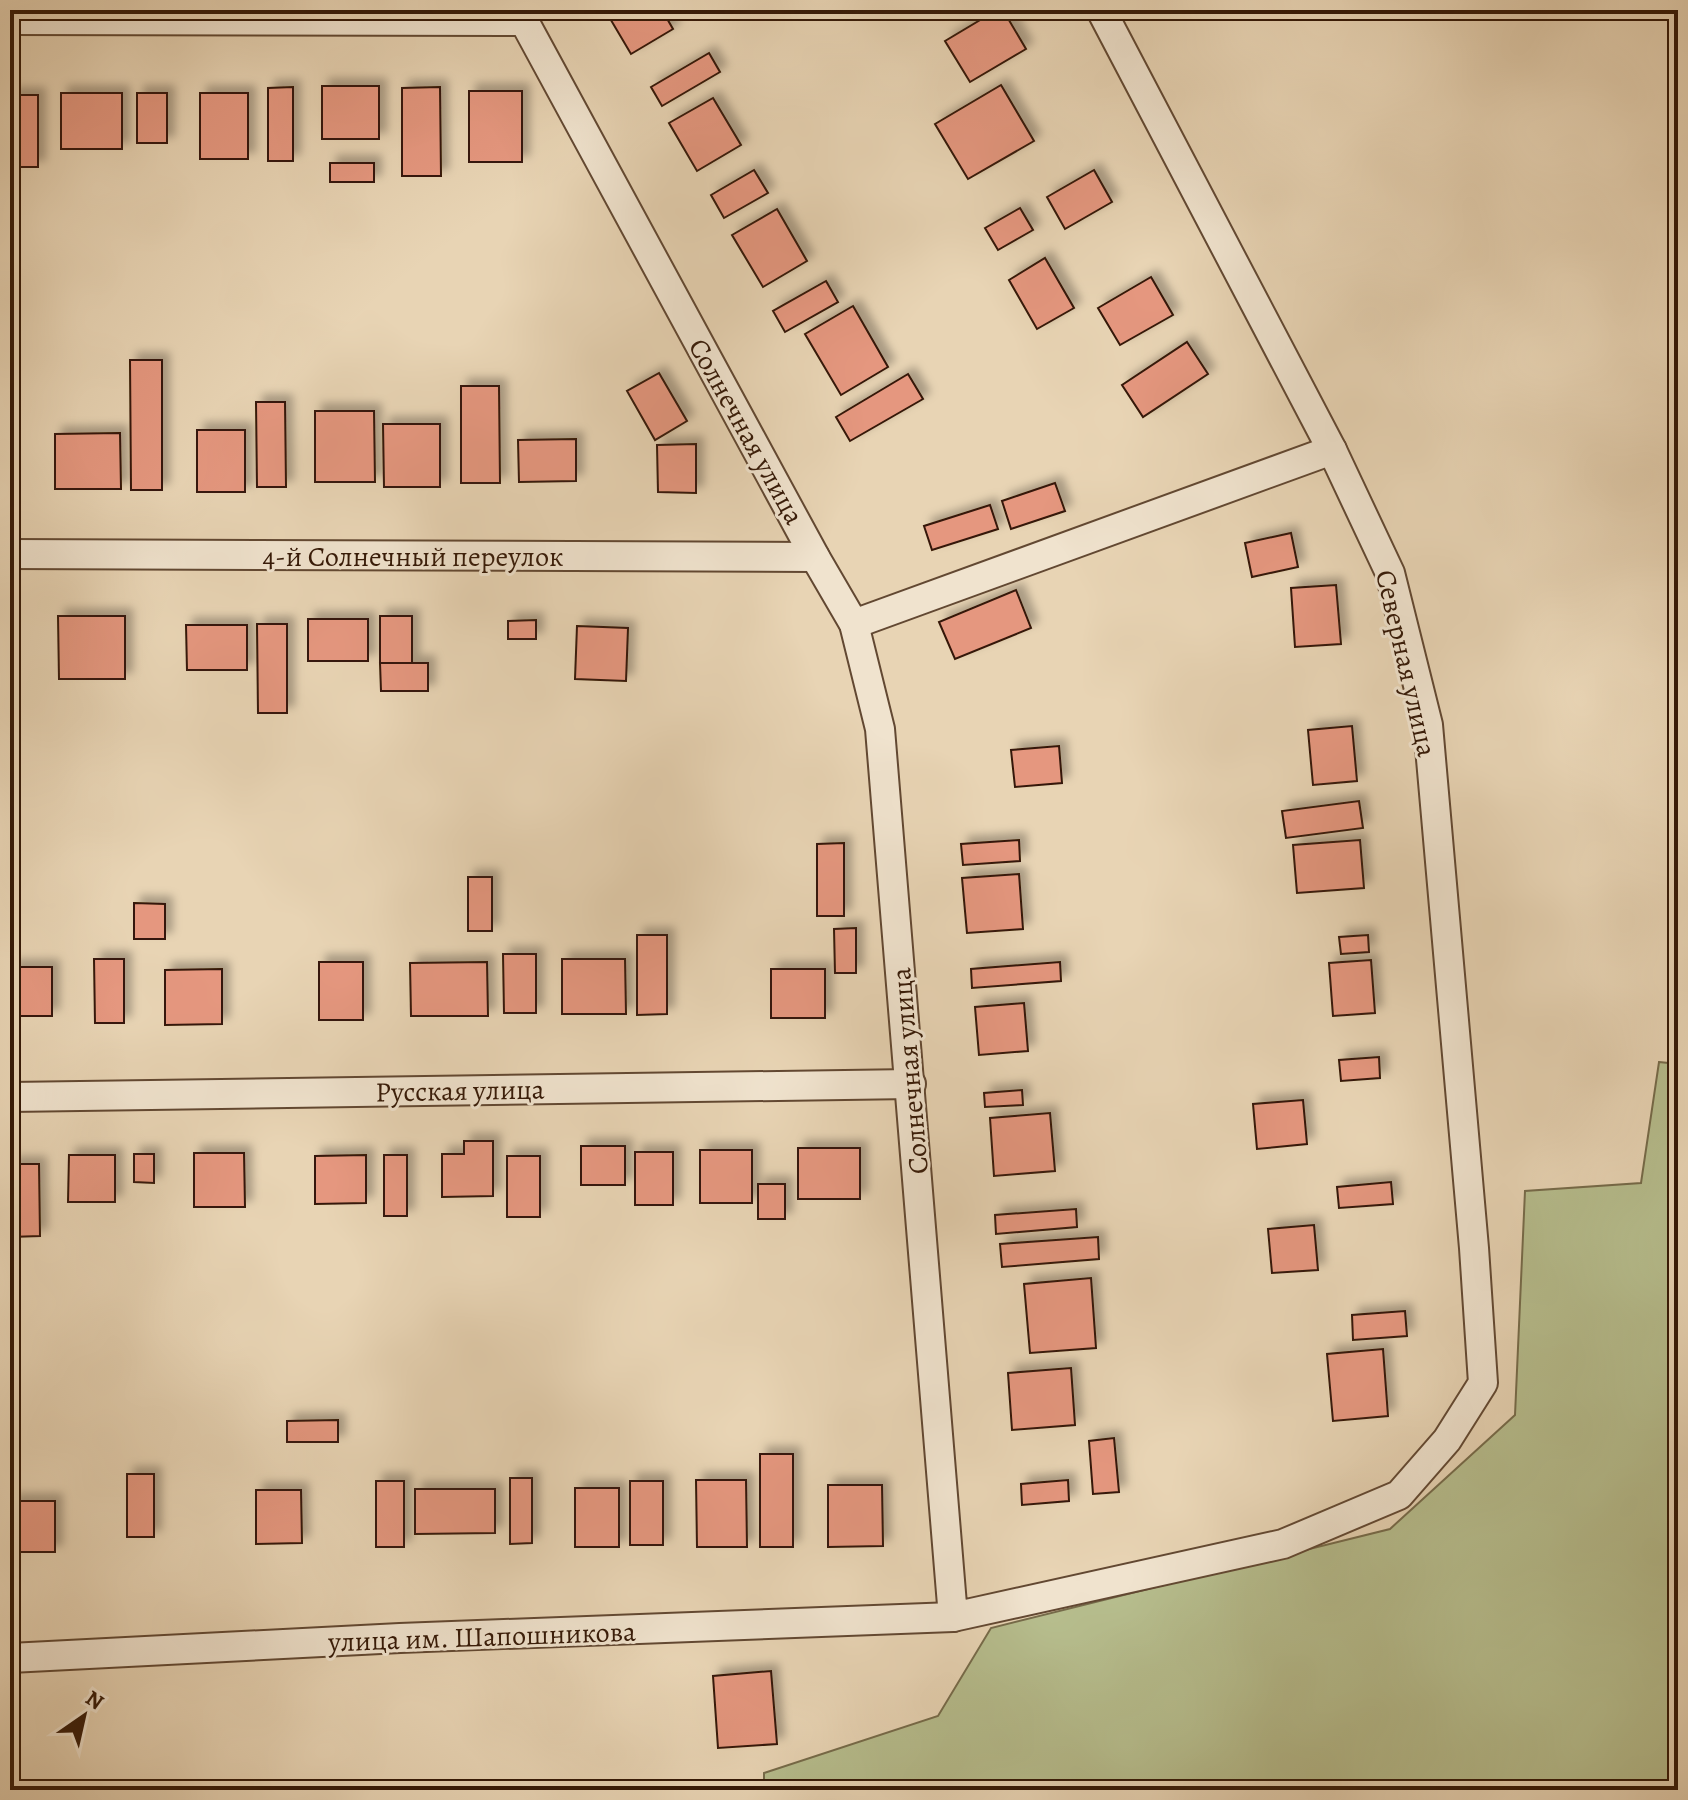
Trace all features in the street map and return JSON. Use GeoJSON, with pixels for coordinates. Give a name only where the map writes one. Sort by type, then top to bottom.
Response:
{"type":"FeatureCollection","features":[{"type":"Feature","properties":{"kind":"street","name":"Северная улица"},"geometry":{"type":"LineString","coordinates":[[953,1617],[1283,1544],[1399,1495],[1447,1440],[1483,1383],[1428,725],[1390,573],[1332,450],[1101,10]]}},
{"type":"Feature","properties":{"kind":"street"},"geometry":{"type":"LineString","coordinates":[[10,20],[521,15]]}},
{"type":"Feature","properties":{"kind":"street","name":"Солнечная улица"},"geometry":{"type":"LineString","coordinates":[[521,15],[854,624],[880,729],[953,1617]]}},
{"type":"Feature","properties":{"kind":"street"},"geometry":{"type":"LineString","coordinates":[[854,624],[1332,450]]}},
{"type":"Feature","properties":{"kind":"street","name":"4-й Солнечный переулок"},"geometry":{"type":"LineString","coordinates":[[10,554],[815,557]]}},
{"type":"Feature","properties":{"kind":"street","name":"Русская улица"},"geometry":{"type":"LineString","coordinates":[[10,1097],[911,1084]]}},
{"type":"Feature","properties":{"kind":"street","name":"улица им. Шапошникова"},"geometry":{"type":"LineString","coordinates":[[10,1658],[400,1638],[953,1617]]}},
{"type":"Feature","properties":{"kind":"green space"},"geometry":{"type":"Polygon","coordinates":[[[1659,1062],[1678,1064],[1678,1790],[764,1790],[764,1773],[938,1716],[991,1628],[1390,1529],[1515,1415],[1525,1191],[1641,1183],[1659,1062]]]}},
{"type":"Feature","properties":{"kind":"building"},"geometry":{"type":"Polygon","coordinates":[[[605,10],[662,10],[673,29],[631,54],[605,10]]]}},
{"type":"Feature","properties":{"kind":"building"},"geometry":{"type":"Polygon","coordinates":[[[997,10],[1003,10],[1026,49],[970,82],[945,41],[997,10]]]}},
{"type":"Feature","properties":{"kind":"building"},"geometry":{"type":"Polygon","coordinates":[[[709,53],[720,72],[662,106],[651,87],[709,53]]]}},
{"type":"Feature","properties":{"kind":"building"},"geometry":{"type":"Polygon","coordinates":[[[1001,85],[1034,141],[968,179],[935,124],[1001,85]]]}},
{"type":"Feature","properties":{"kind":"building"},"geometry":{"type":"Polygon","coordinates":[[[322,86],[379,86],[379,139],[322,139],[322,86]]]}},
{"type":"Feature","properties":{"kind":"building"},"geometry":{"type":"Polygon","coordinates":[[[293,87],[293,161],[268,161],[268,88],[293,87]]]}},
{"type":"Feature","properties":{"kind":"building"},"geometry":{"type":"Polygon","coordinates":[[[440,87],[441,176],[402,176],[402,88],[440,87]]]}},
{"type":"Feature","properties":{"kind":"building"},"geometry":{"type":"Polygon","coordinates":[[[469,91],[522,91],[522,162],[469,162],[469,91]]]}},
{"type":"Feature","properties":{"kind":"building"},"geometry":{"type":"Polygon","coordinates":[[[61,93],[122,93],[122,149],[61,149],[61,93]]]}},
{"type":"Feature","properties":{"kind":"building"},"geometry":{"type":"Polygon","coordinates":[[[137,93],[167,93],[167,143],[137,143],[137,93]]]}},
{"type":"Feature","properties":{"kind":"building"},"geometry":{"type":"Polygon","coordinates":[[[200,93],[248,93],[248,159],[200,159],[200,93]]]}},
{"type":"Feature","properties":{"kind":"building"},"geometry":{"type":"Polygon","coordinates":[[[10,95],[38,95],[38,167],[10,167],[10,95]]]}},
{"type":"Feature","properties":{"kind":"building"},"geometry":{"type":"Polygon","coordinates":[[[713,98],[741,145],[697,171],[669,123],[713,98]]]}},
{"type":"Feature","properties":{"kind":"building"},"geometry":{"type":"Polygon","coordinates":[[[330,163],[374,163],[374,182],[330,182],[330,163]]]}},
{"type":"Feature","properties":{"kind":"building"},"geometry":{"type":"Polygon","coordinates":[[[754,170],[768,193],[724,218],[711,195],[754,170]]]}},
{"type":"Feature","properties":{"kind":"building"},"geometry":{"type":"Polygon","coordinates":[[[1094,170],[1112,202],[1065,229],[1047,197],[1094,170]]]}},
{"type":"Feature","properties":{"kind":"building"},"geometry":{"type":"Polygon","coordinates":[[[1020,208],[1033,230],[998,250],[985,228],[1020,208]]]}},
{"type":"Feature","properties":{"kind":"building"},"geometry":{"type":"Polygon","coordinates":[[[777,209],[807,261],[763,287],[732,235],[777,209]]]}},
{"type":"Feature","properties":{"kind":"building"},"geometry":{"type":"Polygon","coordinates":[[[1045,258],[1074,308],[1037,329],[1009,280],[1045,258]]]}},
{"type":"Feature","properties":{"kind":"building"},"geometry":{"type":"Polygon","coordinates":[[[1151,277],[1173,315],[1120,345],[1098,308],[1151,277]]]}},
{"type":"Feature","properties":{"kind":"building"},"geometry":{"type":"Polygon","coordinates":[[[826,281],[838,302],[785,332],[773,311],[826,281]]]}},
{"type":"Feature","properties":{"kind":"building"},"geometry":{"type":"Polygon","coordinates":[[[853,306],[888,367],[841,395],[805,334],[853,306]]]}},
{"type":"Feature","properties":{"kind":"building"},"geometry":{"type":"Polygon","coordinates":[[[1187,342],[1208,374],[1143,417],[1122,385],[1187,342]]]}},
{"type":"Feature","properties":{"kind":"building"},"geometry":{"type":"Polygon","coordinates":[[[130,360],[162,360],[162,490],[131,490],[130,360]]]}},
{"type":"Feature","properties":{"kind":"building"},"geometry":{"type":"Polygon","coordinates":[[[659,373],[687,421],[655,440],[627,391],[659,373]]]}},
{"type":"Feature","properties":{"kind":"building"},"geometry":{"type":"Polygon","coordinates":[[[908,374],[923,399],[850,441],[836,417],[908,374]]]}},
{"type":"Feature","properties":{"kind":"building"},"geometry":{"type":"Polygon","coordinates":[[[461,386],[499,386],[500,483],[461,483],[461,386]]]}},
{"type":"Feature","properties":{"kind":"building"},"geometry":{"type":"Polygon","coordinates":[[[256,402],[285,402],[286,487],[257,487],[256,402]]]}},
{"type":"Feature","properties":{"kind":"building"},"geometry":{"type":"Polygon","coordinates":[[[315,411],[374,411],[375,482],[315,482],[315,411]]]}},
{"type":"Feature","properties":{"kind":"building"},"geometry":{"type":"Polygon","coordinates":[[[383,424],[440,424],[440,487],[384,487],[383,424]]]}},
{"type":"Feature","properties":{"kind":"building"},"geometry":{"type":"Polygon","coordinates":[[[197,430],[245,430],[245,492],[197,492],[197,430]]]}},
{"type":"Feature","properties":{"kind":"building"},"geometry":{"type":"Polygon","coordinates":[[[120,433],[121,489],[55,489],[55,434],[120,433]]]}},
{"type":"Feature","properties":{"kind":"building"},"geometry":{"type":"Polygon","coordinates":[[[576,439],[576,481],[519,482],[518,440],[576,439]]]}},
{"type":"Feature","properties":{"kind":"building"},"geometry":{"type":"Polygon","coordinates":[[[696,444],[696,493],[658,492],[657,445],[696,444]]]}},
{"type":"Feature","properties":{"kind":"building"},"geometry":{"type":"Polygon","coordinates":[[[1055,483],[1065,511],[1011,529],[1002,501],[1055,483]]]}},
{"type":"Feature","properties":{"kind":"building"},"geometry":{"type":"Polygon","coordinates":[[[990,505],[998,529],[932,550],[924,526],[990,505]]]}},
{"type":"Feature","properties":{"kind":"building"},"geometry":{"type":"Polygon","coordinates":[[[1291,533],[1298,567],[1252,577],[1245,543],[1291,533]]]}},
{"type":"Feature","properties":{"kind":"building"},"geometry":{"type":"Polygon","coordinates":[[[1336,585],[1341,644],[1295,647],[1291,588],[1336,585]]]}},
{"type":"Feature","properties":{"kind":"building"},"geometry":{"type":"Polygon","coordinates":[[[1016,590],[1031,628],[955,659],[939,622],[1016,590]]]}},
{"type":"Feature","properties":{"kind":"building"},"geometry":{"type":"Polygon","coordinates":[[[58,616],[125,616],[125,679],[59,679],[58,616]]]}},
{"type":"Feature","properties":{"kind":"building"},"geometry":{"type":"Polygon","coordinates":[[[380,616],[412,616],[412,663],[380,663],[380,616]]]}},
{"type":"Feature","properties":{"kind":"building"},"geometry":{"type":"Polygon","coordinates":[[[308,619],[368,619],[368,661],[308,661],[308,619]]]}},
{"type":"Feature","properties":{"kind":"building"},"geometry":{"type":"Polygon","coordinates":[[[536,620],[536,639],[508,639],[508,621],[536,620]]]}},
{"type":"Feature","properties":{"kind":"building"},"geometry":{"type":"Polygon","coordinates":[[[257,624],[287,624],[287,713],[258,713],[257,624]]]}},
{"type":"Feature","properties":{"kind":"building"},"geometry":{"type":"Polygon","coordinates":[[[186,625],[247,625],[247,670],[187,670],[186,625]]]}},
{"type":"Feature","properties":{"kind":"building"},"geometry":{"type":"Polygon","coordinates":[[[577,626],[628,628],[626,681],[575,679],[577,626]]]}},
{"type":"Feature","properties":{"kind":"building"},"geometry":{"type":"Polygon","coordinates":[[[380,663],[428,663],[428,691],[381,691],[380,663]]]}},
{"type":"Feature","properties":{"kind":"building"},"geometry":{"type":"Polygon","coordinates":[[[1352,726],[1357,781],[1313,785],[1308,730],[1352,726]]]}},
{"type":"Feature","properties":{"kind":"building"},"geometry":{"type":"Polygon","coordinates":[[[1059,746],[1062,783],[1015,787],[1011,750],[1059,746]]]}},
{"type":"Feature","properties":{"kind":"building"},"geometry":{"type":"Polygon","coordinates":[[[1359,801],[1363,828],[1286,838],[1282,811],[1359,801]]]}},
{"type":"Feature","properties":{"kind":"building"},"geometry":{"type":"Polygon","coordinates":[[[1019,840],[1020,861],[963,865],[961,844],[1019,840]]]}},
{"type":"Feature","properties":{"kind":"building"},"geometry":{"type":"Polygon","coordinates":[[[1360,840],[1364,888],[1297,893],[1293,845],[1360,840]]]}},
{"type":"Feature","properties":{"kind":"building"},"geometry":{"type":"Polygon","coordinates":[[[844,843],[844,916],[817,916],[817,844],[844,843]]]}},
{"type":"Feature","properties":{"kind":"building"},"geometry":{"type":"Polygon","coordinates":[[[1019,874],[1023,929],[967,933],[962,878],[1019,874]]]}},
{"type":"Feature","properties":{"kind":"building"},"geometry":{"type":"Polygon","coordinates":[[[468,877],[492,877],[492,931],[468,931],[468,877]]]}},
{"type":"Feature","properties":{"kind":"building"},"geometry":{"type":"Polygon","coordinates":[[[134,903],[165,904],[165,939],[134,939],[134,903]]]}},
{"type":"Feature","properties":{"kind":"building"},"geometry":{"type":"Polygon","coordinates":[[[856,928],[856,973],[835,973],[834,929],[856,928]]]}},
{"type":"Feature","properties":{"kind":"building"},"geometry":{"type":"Polygon","coordinates":[[[637,935],[667,935],[667,1014],[637,1015],[637,935]]]}},
{"type":"Feature","properties":{"kind":"building"},"geometry":{"type":"Polygon","coordinates":[[[1368,935],[1369,952],[1341,954],[1339,937],[1368,935]]]}},
{"type":"Feature","properties":{"kind":"building"},"geometry":{"type":"Polygon","coordinates":[[[503,954],[536,954],[536,1013],[504,1013],[503,954]]]}},
{"type":"Feature","properties":{"kind":"building"},"geometry":{"type":"Polygon","coordinates":[[[94,959],[124,959],[124,1023],[95,1023],[94,959]]]}},
{"type":"Feature","properties":{"kind":"building"},"geometry":{"type":"Polygon","coordinates":[[[562,959],[625,959],[626,1014],[562,1014],[562,959]]]}},
{"type":"Feature","properties":{"kind":"building"},"geometry":{"type":"Polygon","coordinates":[[[1371,960],[1375,1013],[1333,1016],[1329,963],[1371,960]]]}},
{"type":"Feature","properties":{"kind":"building"},"geometry":{"type":"Polygon","coordinates":[[[319,962],[363,962],[363,1020],[319,1020],[319,962]]]}},
{"type":"Feature","properties":{"kind":"building"},"geometry":{"type":"Polygon","coordinates":[[[487,962],[488,1016],[411,1016],[410,963],[487,962]]]}},
{"type":"Feature","properties":{"kind":"building"},"geometry":{"type":"Polygon","coordinates":[[[1060,962],[1061,981],[972,988],[971,969],[1060,962]]]}},
{"type":"Feature","properties":{"kind":"building"},"geometry":{"type":"Polygon","coordinates":[[[10,967],[52,967],[52,1016],[10,1016],[10,967]]]}},
{"type":"Feature","properties":{"kind":"building"},"geometry":{"type":"Polygon","coordinates":[[[222,969],[222,1024],[165,1025],[165,970],[222,969]]]}},
{"type":"Feature","properties":{"kind":"building"},"geometry":{"type":"Polygon","coordinates":[[[771,969],[825,969],[825,1018],[771,1018],[771,969]]]}},
{"type":"Feature","properties":{"kind":"building"},"geometry":{"type":"Polygon","coordinates":[[[1024,1003],[1028,1051],[979,1055],[975,1007],[1024,1003]]]}},
{"type":"Feature","properties":{"kind":"building"},"geometry":{"type":"Polygon","coordinates":[[[1379,1057],[1380,1078],[1341,1081],[1339,1060],[1379,1057]]]}},
{"type":"Feature","properties":{"kind":"building"},"geometry":{"type":"Polygon","coordinates":[[[1022,1090],[1023,1105],[985,1107],[984,1093],[1022,1090]]]}},
{"type":"Feature","properties":{"kind":"building"},"geometry":{"type":"Polygon","coordinates":[[[1303,1100],[1307,1144],[1257,1149],[1253,1104],[1303,1100]]]}},
{"type":"Feature","properties":{"kind":"building"},"geometry":{"type":"Polygon","coordinates":[[[1050,1113],[1055,1171],[994,1176],[990,1118],[1050,1113]]]}},
{"type":"Feature","properties":{"kind":"building"},"geometry":{"type":"Polygon","coordinates":[[[464,1141],[493,1141],[493,1196],[442,1197],[442,1154],[464,1154],[464,1141]]]}},
{"type":"Feature","properties":{"kind":"building"},"geometry":{"type":"Polygon","coordinates":[[[581,1146],[625,1146],[625,1185],[581,1185],[581,1146]]]}},
{"type":"Feature","properties":{"kind":"building"},"geometry":{"type":"Polygon","coordinates":[[[798,1148],[860,1148],[860,1199],[798,1199],[798,1148]]]}},
{"type":"Feature","properties":{"kind":"building"},"geometry":{"type":"Polygon","coordinates":[[[700,1150],[752,1150],[752,1203],[700,1203],[700,1150]]]}},
{"type":"Feature","properties":{"kind":"building"},"geometry":{"type":"Polygon","coordinates":[[[635,1152],[673,1152],[673,1205],[635,1205],[635,1152]]]}},
{"type":"Feature","properties":{"kind":"building"},"geometry":{"type":"Polygon","coordinates":[[[194,1153],[244,1153],[245,1207],[194,1207],[194,1153]]]}},
{"type":"Feature","properties":{"kind":"building"},"geometry":{"type":"Polygon","coordinates":[[[134,1154],[154,1154],[154,1183],[134,1182],[134,1154]]]}},
{"type":"Feature","properties":{"kind":"building"},"geometry":{"type":"Polygon","coordinates":[[[69,1155],[115,1155],[115,1202],[68,1202],[69,1155]]]}},
{"type":"Feature","properties":{"kind":"building"},"geometry":{"type":"Polygon","coordinates":[[[366,1155],[366,1203],[315,1204],[315,1156],[366,1155]]]}},
{"type":"Feature","properties":{"kind":"building"},"geometry":{"type":"Polygon","coordinates":[[[384,1155],[407,1155],[407,1216],[384,1216],[384,1155]]]}},
{"type":"Feature","properties":{"kind":"building"},"geometry":{"type":"Polygon","coordinates":[[[507,1156],[540,1156],[540,1217],[507,1217],[507,1156]]]}},
{"type":"Feature","properties":{"kind":"building"},"geometry":{"type":"Polygon","coordinates":[[[10,1164],[39,1164],[40,1236],[10,1237],[10,1164]]]}},
{"type":"Feature","properties":{"kind":"building"},"geometry":{"type":"Polygon","coordinates":[[[1391,1182],[1393,1204],[1339,1208],[1337,1187],[1391,1182]]]}},
{"type":"Feature","properties":{"kind":"building"},"geometry":{"type":"Polygon","coordinates":[[[758,1184],[785,1184],[785,1219],[758,1219],[758,1184]]]}},
{"type":"Feature","properties":{"kind":"building"},"geometry":{"type":"Polygon","coordinates":[[[1076,1209],[1077,1227],[996,1234],[995,1215],[1076,1209]]]}},
{"type":"Feature","properties":{"kind":"building"},"geometry":{"type":"Polygon","coordinates":[[[1314,1225],[1318,1270],[1272,1273],[1268,1229],[1314,1225]]]}},
{"type":"Feature","properties":{"kind":"building"},"geometry":{"type":"Polygon","coordinates":[[[1098,1237],[1099,1259],[1002,1267],[1000,1244],[1098,1237]]]}},
{"type":"Feature","properties":{"kind":"building"},"geometry":{"type":"Polygon","coordinates":[[[1091,1278],[1096,1348],[1030,1353],[1024,1284],[1091,1278]]]}},
{"type":"Feature","properties":{"kind":"building"},"geometry":{"type":"Polygon","coordinates":[[[1405,1311],[1407,1336],[1353,1340],[1352,1315],[1405,1311]]]}},
{"type":"Feature","properties":{"kind":"building"},"geometry":{"type":"Polygon","coordinates":[[[1383,1349],[1388,1416],[1333,1421],[1327,1354],[1383,1349]]]}},
{"type":"Feature","properties":{"kind":"building"},"geometry":{"type":"Polygon","coordinates":[[[1071,1368],[1075,1425],[1012,1430],[1008,1373],[1071,1368]]]}},
{"type":"Feature","properties":{"kind":"building"},"geometry":{"type":"Polygon","coordinates":[[[338,1420],[338,1442],[287,1442],[287,1421],[338,1420]]]}},
{"type":"Feature","properties":{"kind":"building"},"geometry":{"type":"Polygon","coordinates":[[[1114,1438],[1119,1492],[1093,1494],[1089,1441],[1114,1438]]]}},
{"type":"Feature","properties":{"kind":"building"},"geometry":{"type":"Polygon","coordinates":[[[760,1454],[793,1454],[793,1547],[760,1547],[760,1454]]]}},
{"type":"Feature","properties":{"kind":"building"},"geometry":{"type":"Polygon","coordinates":[[[127,1474],[154,1474],[154,1537],[127,1537],[127,1474]]]}},
{"type":"Feature","properties":{"kind":"building"},"geometry":{"type":"Polygon","coordinates":[[[510,1478],[532,1478],[532,1543],[510,1544],[510,1478]]]}},
{"type":"Feature","properties":{"kind":"building"},"geometry":{"type":"Polygon","coordinates":[[[696,1480],[746,1480],[747,1547],[697,1547],[696,1480]]]}},
{"type":"Feature","properties":{"kind":"building"},"geometry":{"type":"Polygon","coordinates":[[[1068,1480],[1069,1501],[1022,1505],[1021,1484],[1068,1480]]]}},
{"type":"Feature","properties":{"kind":"building"},"geometry":{"type":"Polygon","coordinates":[[[376,1481],[404,1481],[404,1547],[376,1547],[376,1481]]]}},
{"type":"Feature","properties":{"kind":"building"},"geometry":{"type":"Polygon","coordinates":[[[630,1481],[663,1481],[663,1545],[630,1545],[630,1481]]]}},
{"type":"Feature","properties":{"kind":"building"},"geometry":{"type":"Polygon","coordinates":[[[828,1485],[882,1485],[883,1546],[828,1547],[828,1485]]]}},
{"type":"Feature","properties":{"kind":"building"},"geometry":{"type":"Polygon","coordinates":[[[575,1488],[619,1488],[619,1547],[575,1547],[575,1488]]]}},
{"type":"Feature","properties":{"kind":"building"},"geometry":{"type":"Polygon","coordinates":[[[415,1489],[495,1489],[495,1533],[415,1534],[415,1489]]]}},
{"type":"Feature","properties":{"kind":"building"},"geometry":{"type":"Polygon","coordinates":[[[256,1490],[301,1490],[302,1543],[256,1544],[256,1490]]]}},
{"type":"Feature","properties":{"kind":"building"},"geometry":{"type":"Polygon","coordinates":[[[10,1501],[55,1501],[55,1552],[10,1552],[10,1501]]]}},
{"type":"Feature","properties":{"kind":"building"},"geometry":{"type":"Polygon","coordinates":[[[771,1671],[777,1744],[718,1748],[713,1676],[771,1671]]]}}]}
